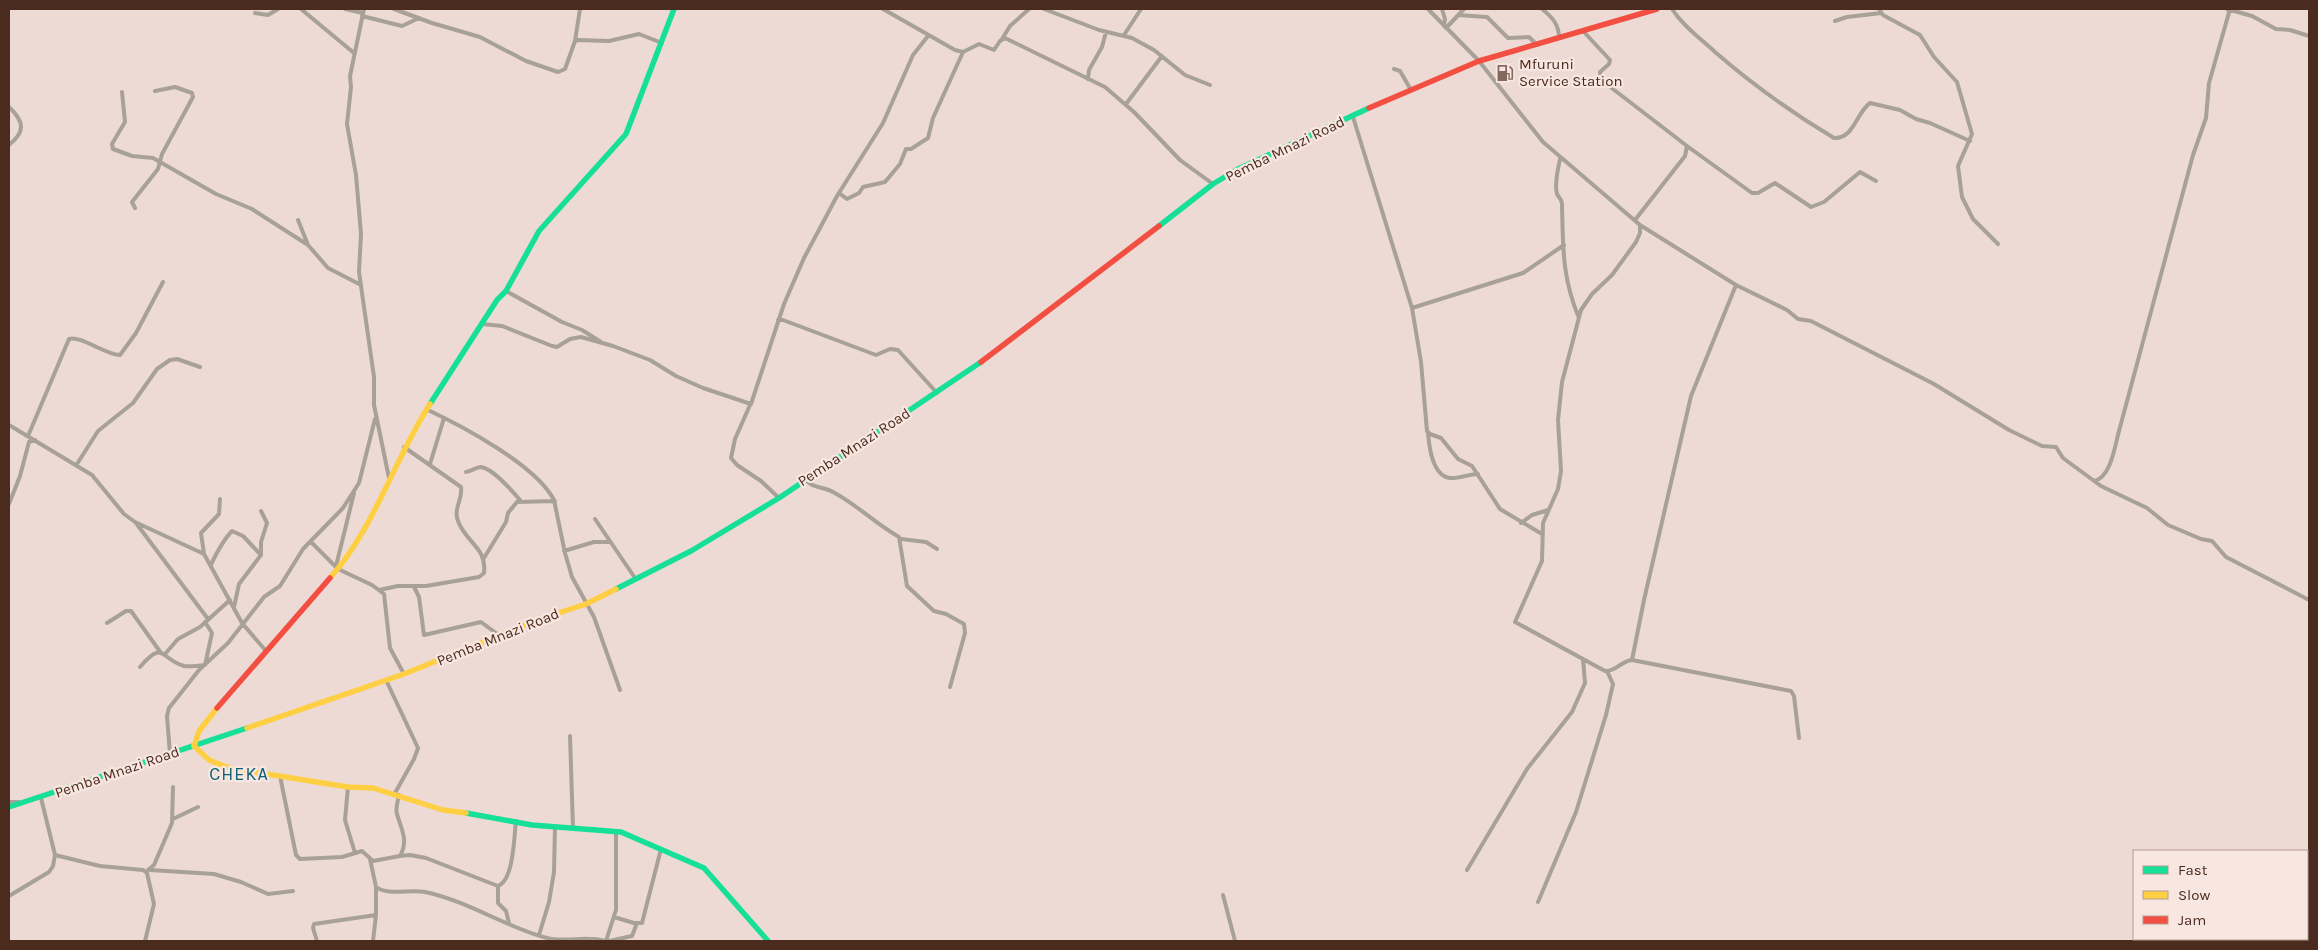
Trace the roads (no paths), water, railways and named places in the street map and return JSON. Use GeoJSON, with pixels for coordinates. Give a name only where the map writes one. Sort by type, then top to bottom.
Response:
{"type":"FeatureCollection","features":[{"type":"Feature","properties":{"kind":"main road"},"geometry":{"type":"LineString","coordinates":[[674,9],[626,134],[591,175],[554,211],[539,231],[506,291],[497,300],[426,409],[404,447],[369,521],[337,568],[202,726],[194,746],[209,760],[222,767],[348,787],[368,787],[397,794],[443,810],[532,825],[616,831],[704,868],[768,941]]}},
{"type":"Feature","properties":{"kind":"main road","name":"Pemba Mnazi Road"},"geometry":{"type":"LineString","coordinates":[[9,807],[21,802],[41,798],[404,674],[543,618],[586,604],[691,551],[779,498],[937,393],[1025,330],[1214,184],[1238,169],[1479,61],[1657,9]]}},
{"type":"Feature","properties":{"kind":"street"},"geometry":{"type":"LineString","coordinates":[[255,13],[268,14],[278,9]]}},
{"type":"Feature","properties":{"kind":"street"},"geometry":{"type":"LineString","coordinates":[[301,9],[354,52]]}},
{"type":"Feature","properties":{"kind":"street"},"geometry":{"type":"LineString","coordinates":[[345,9],[402,26],[419,18]]}},
{"type":"Feature","properties":{"kind":"street"},"geometry":{"type":"LineString","coordinates":[[394,9],[480,37],[526,61],[558,72],[565,69],[575,41],[580,9]]}},
{"type":"Feature","properties":{"kind":"street"},"geometry":{"type":"LineString","coordinates":[[883,9],[928,36],[963,52]]}},
{"type":"Feature","properties":{"kind":"street"},"geometry":{"type":"LineString","coordinates":[[839,193],[847,199],[858,193],[863,187],[884,183],[900,164],[906,149],[911,149],[928,138],[933,118],[963,52],[976,44],[994,50],[1010,26],[1029,9]]}},
{"type":"Feature","properties":{"kind":"street"},"geometry":{"type":"LineString","coordinates":[[1044,9],[1106,32],[1124,35],[1162,56],[1185,75],[1210,85]]}},
{"type":"Feature","properties":{"kind":"street"},"geometry":{"type":"LineString","coordinates":[[1124,35],[1141,9]]}},
{"type":"Feature","properties":{"kind":"street"},"geometry":{"type":"LineString","coordinates":[[1428,9],[1479,61],[1532,131],[1560,159],[1640,225],[1736,286],[1788,310],[1798,319],[1811,321],[1829,329],[1923,378],[2023,437],[2042,446],[2056,447],[2063,458],[2107,490],[2147,508],[2168,525],[2197,538],[2212,541],[2226,557],[2309,600]]}},
{"type":"Feature","properties":{"kind":"street"},"geometry":{"type":"LineString","coordinates":[[1442,9],[1445,27]]}},
{"type":"Feature","properties":{"kind":"street"},"geometry":{"type":"LineString","coordinates":[[1445,27],[1464,9]]}},
{"type":"Feature","properties":{"kind":"street"},"geometry":{"type":"LineString","coordinates":[[1542,9],[1554,19],[1559,30],[1559,38]]}},
{"type":"Feature","properties":{"kind":"street"},"geometry":{"type":"LineString","coordinates":[[1672,9],[1689,29],[1735,69],[1798,115],[1834,138],[1845,136],[1870,103],[1900,110],[1970,141]]}},
{"type":"Feature","properties":{"kind":"street"},"geometry":{"type":"LineString","coordinates":[[2094,481],[2100,479],[2105,473],[2119,431],[2193,155],[2206,118],[2209,83],[2229,9],[2252,16],[2276,29],[2290,30],[2309,36]]}},
{"type":"Feature","properties":{"kind":"street"},"geometry":{"type":"LineString","coordinates":[[1835,21],[1880,11],[1920,35],[1939,64],[1957,82],[1971,129],[1970,141],[1958,166],[1962,197],[1973,219],[1998,244]]}},
{"type":"Feature","properties":{"kind":"street"},"geometry":{"type":"LineString","coordinates":[[363,13],[350,76],[351,87],[347,124],[356,175],[361,234],[359,272],[374,377],[376,417],[389,478]]}},
{"type":"Feature","properties":{"kind":"street"},"geometry":{"type":"LineString","coordinates":[[1458,15],[1487,17],[1508,38],[1529,37],[1537,45]]}},
{"type":"Feature","properties":{"kind":"street"},"geometry":{"type":"LineString","coordinates":[[1583,31],[1610,60],[1609,64],[1600,72],[1600,79],[1752,193],[1758,193],[1775,183],[1811,207],[1824,202],[1860,172],[1876,181]]}},
{"type":"Feature","properties":{"kind":"street"},"geometry":{"type":"LineString","coordinates":[[1088,78],[1089,70],[1102,47],[1106,32]]}},
{"type":"Feature","properties":{"kind":"street"},"geometry":{"type":"LineString","coordinates":[[575,41],[609,41],[639,34],[662,43]]}},
{"type":"Feature","properties":{"kind":"street"},"geometry":{"type":"LineString","coordinates":[[779,498],[761,481],[737,466],[731,458],[735,439],[754,400],[778,320],[804,258],[839,193],[883,123],[912,55],[928,36]]}},
{"type":"Feature","properties":{"kind":"street"},"geometry":{"type":"LineString","coordinates":[[1001,41],[1005,38],[1104,87],[1126,104],[1180,160],[1214,184]]}},
{"type":"Feature","properties":{"kind":"street"},"geometry":{"type":"LineString","coordinates":[[1126,104],[1162,56]]}},
{"type":"Feature","properties":{"kind":"street"},"geometry":{"type":"LineString","coordinates":[[1394,69],[1400,71],[1411,90]]}},
{"type":"Feature","properties":{"kind":"street"},"geometry":{"type":"LineString","coordinates":[[135,208],[132,202],[153,175],[193,95],[186,90],[175,87],[154,91]]}},
{"type":"Feature","properties":{"kind":"street"},"geometry":{"type":"LineString","coordinates":[[122,92],[125,122],[112,144],[113,149],[132,156],[146,156],[160,161],[188,180],[252,208],[308,245],[328,268],[361,285]]}},
{"type":"Feature","properties":{"kind":"street"},"geometry":{"type":"LineString","coordinates":[[9,107],[19,120],[21,131],[19,137],[9,146]]}},
{"type":"Feature","properties":{"kind":"street"},"geometry":{"type":"LineString","coordinates":[[1353,116],[1412,308],[1421,362],[1428,432],[1434,462],[1440,472],[1451,478],[1478,474]]}},
{"type":"Feature","properties":{"kind":"street"},"geometry":{"type":"LineString","coordinates":[[1635,220],[1685,156],[1687,146]]}},
{"type":"Feature","properties":{"kind":"street"},"geometry":{"type":"LineString","coordinates":[[1560,159],[1557,188],[1558,195],[1562,201],[1561,225],[1564,245],[1565,279],[1579,318]]}},
{"type":"Feature","properties":{"kind":"street"},"geometry":{"type":"LineString","coordinates":[[298,220],[308,245]]}},
{"type":"Feature","properties":{"kind":"street"},"geometry":{"type":"LineString","coordinates":[[1640,225],[1636,242],[1612,275],[1585,302],[1579,318],[1562,382],[1558,427],[1561,471],[1558,489],[1543,523],[1542,561],[1515,622],[1608,671],[1614,670],[1626,661],[1632,660],[1791,691],[1794,696],[1799,738]]}},
{"type":"Feature","properties":{"kind":"street"},"geometry":{"type":"LineString","coordinates":[[1412,308],[1523,273],[1564,245]]}},
{"type":"Feature","properties":{"kind":"street"},"geometry":{"type":"LineString","coordinates":[[28,436],[69,339],[76,338],[120,355],[136,333],[163,282]]}},
{"type":"Feature","properties":{"kind":"street"},"geometry":{"type":"LineString","coordinates":[[1632,660],[1691,396],[1736,286]]}},
{"type":"Feature","properties":{"kind":"street"},"geometry":{"type":"LineString","coordinates":[[506,291],[562,322],[582,330],[602,343]]}},
{"type":"Feature","properties":{"kind":"street"},"geometry":{"type":"LineString","coordinates":[[778,320],[783,320],[849,343],[876,355],[890,349],[898,350],[937,393]]}},
{"type":"Feature","properties":{"kind":"street"},"geometry":{"type":"LineString","coordinates":[[481,324],[502,326],[557,347],[576,337],[602,343],[638,354],[665,367],[676,376],[750,405]]}},
{"type":"Feature","properties":{"kind":"street"},"geometry":{"type":"LineString","coordinates":[[77,464],[98,431],[133,403],[157,369],[170,360],[177,359],[200,367]]}},
{"type":"Feature","properties":{"kind":"street"},"geometry":{"type":"LineString","coordinates":[[426,409],[528,469],[550,492],[555,501],[564,551],[572,576],[600,633],[620,690]]}},
{"type":"Feature","properties":{"kind":"street"},"geometry":{"type":"LineString","coordinates":[[337,568],[355,490],[365,466],[376,417]]}},
{"type":"Feature","properties":{"kind":"street"},"geometry":{"type":"LineString","coordinates":[[430,464],[444,418]]}},
{"type":"Feature","properties":{"kind":"street"},"geometry":{"type":"LineString","coordinates":[[9,424],[77,464],[96,478],[113,502],[135,522],[206,621],[212,633],[205,665]]}},
{"type":"Feature","properties":{"kind":"street"},"geometry":{"type":"LineString","coordinates":[[1428,432],[1441,438],[1456,457],[1469,464],[1478,474],[1500,508],[1521,523],[1542,534]]}},
{"type":"Feature","properties":{"kind":"street"},"geometry":{"type":"LineString","coordinates":[[9,504],[20,476],[29,442],[35,440]]}},
{"type":"Feature","properties":{"kind":"street"},"geometry":{"type":"LineString","coordinates":[[404,447],[461,487],[461,497],[456,510],[457,519],[462,529],[484,558]]}},
{"type":"Feature","properties":{"kind":"street"},"geometry":{"type":"LineString","coordinates":[[466,472],[479,467],[485,468],[506,483],[520,500],[555,501]]}},
{"type":"Feature","properties":{"kind":"street"},"geometry":{"type":"LineString","coordinates":[[805,479],[812,486],[833,492],[901,539],[926,542],[937,549]]}},
{"type":"Feature","properties":{"kind":"street"},"geometry":{"type":"LineString","coordinates":[[170,754],[167,716],[169,708],[205,665],[228,644],[242,623],[264,598],[280,586],[303,550],[336,517],[355,490]]}},
{"type":"Feature","properties":{"kind":"street"},"geometry":{"type":"LineString","coordinates":[[220,499],[219,514],[201,533],[204,554],[242,623],[266,651]]}},
{"type":"Feature","properties":{"kind":"street"},"geometry":{"type":"LineString","coordinates":[[379,590],[398,586],[414,587],[478,577],[484,573],[484,558],[506,522],[508,513],[520,500]]}},
{"type":"Feature","properties":{"kind":"street"},"geometry":{"type":"LineString","coordinates":[[1521,523],[1532,515],[1548,510]]}},
{"type":"Feature","properties":{"kind":"street"},"geometry":{"type":"LineString","coordinates":[[234,607],[240,584],[261,555],[262,539],[267,523],[260,512]]}},
{"type":"Feature","properties":{"kind":"street"},"geometry":{"type":"LineString","coordinates":[[595,519],[635,578]]}},
{"type":"Feature","properties":{"kind":"street"},"geometry":{"type":"LineString","coordinates":[[135,522],[204,554]]}},
{"type":"Feature","properties":{"kind":"street"},"geometry":{"type":"LineString","coordinates":[[211,565],[215,553],[232,531],[243,536],[261,555]]}},
{"type":"Feature","properties":{"kind":"street"},"geometry":{"type":"LineString","coordinates":[[901,539],[904,576],[908,588],[934,611],[951,616],[965,626],[950,687]]}},
{"type":"Feature","properties":{"kind":"street"},"geometry":{"type":"LineString","coordinates":[[311,542],[337,568],[379,590],[385,596],[390,648],[404,674]]}},
{"type":"Feature","properties":{"kind":"street"},"geometry":{"type":"LineString","coordinates":[[564,551],[594,542],[610,542]]}},
{"type":"Feature","properties":{"kind":"street"},"geometry":{"type":"LineString","coordinates":[[414,587],[419,597],[424,636],[481,622],[500,636]]}},
{"type":"Feature","properties":{"kind":"street"},"geometry":{"type":"LineString","coordinates":[[140,667],[149,656],[163,654],[178,638],[206,621],[230,600]]}},
{"type":"Feature","properties":{"kind":"street"},"geometry":{"type":"LineString","coordinates":[[107,623],[126,611],[131,612],[163,654],[187,667],[205,665]]}},
{"type":"Feature","properties":{"kind":"street"},"geometry":{"type":"LineString","coordinates":[[1467,870],[1527,768],[1572,712],[1586,683],[1583,659]]}},
{"type":"Feature","properties":{"kind":"street"},"geometry":{"type":"LineString","coordinates":[[1538,902],[1576,812],[1606,715],[1613,684],[1608,671]]}},
{"type":"Feature","properties":{"kind":"street"},"geometry":{"type":"LineString","coordinates":[[386,680],[418,748],[397,794],[396,812],[402,825],[404,839],[400,856]]}},
{"type":"Feature","properties":{"kind":"street"},"geometry":{"type":"LineString","coordinates":[[570,736],[573,828]]}},
{"type":"Feature","properties":{"kind":"street"},"geometry":{"type":"LineString","coordinates":[[280,776],[298,858],[342,857],[362,852],[370,859],[378,862],[410,855],[426,858],[498,886]]}},
{"type":"Feature","properties":{"kind":"street"},"geometry":{"type":"LineString","coordinates":[[145,941],[154,904],[148,871],[166,839],[173,819],[173,787]]}},
{"type":"Feature","properties":{"kind":"street"},"geometry":{"type":"LineString","coordinates":[[348,787],[345,820],[355,853]]}},
{"type":"Feature","properties":{"kind":"street"},"geometry":{"type":"LineString","coordinates":[[9,896],[49,872],[53,866],[55,854],[41,798]]}},
{"type":"Feature","properties":{"kind":"street"},"geometry":{"type":"LineString","coordinates":[[9,802],[21,802]]}},
{"type":"Feature","properties":{"kind":"street"},"geometry":{"type":"LineString","coordinates":[[173,819],[198,807]]}},
{"type":"Feature","properties":{"kind":"street"},"geometry":{"type":"LineString","coordinates":[[509,923],[506,911],[498,903],[498,886],[505,880],[512,861],[516,821]]}},
{"type":"Feature","properties":{"kind":"street"},"geometry":{"type":"LineString","coordinates":[[539,935],[549,902],[554,872],[555,826]]}},
{"type":"Feature","properties":{"kind":"street"},"geometry":{"type":"LineString","coordinates":[[606,941],[614,916],[616,831]]}},
{"type":"Feature","properties":{"kind":"street"},"geometry":{"type":"LineString","coordinates":[[614,916],[642,923],[661,849]]}},
{"type":"Feature","properties":{"kind":"street"},"geometry":{"type":"LineString","coordinates":[[55,854],[100,866],[148,871],[214,874],[241,882],[268,894],[293,891]]}},
{"type":"Feature","properties":{"kind":"street"},"geometry":{"type":"LineString","coordinates":[[370,859],[376,886],[376,915],[373,941]]}},
{"type":"Feature","properties":{"kind":"street"},"geometry":{"type":"LineString","coordinates":[[376,886],[385,891],[409,890],[436,895],[472,906],[549,939],[606,941],[632,936],[636,923]]}},
{"type":"Feature","properties":{"kind":"street"},"geometry":{"type":"LineString","coordinates":[[1223,895],[1235,941]]}},
{"type":"Feature","properties":{"kind":"street"},"geometry":{"type":"LineString","coordinates":[[317,941],[313,928],[314,924],[376,915]]}},
{"type":"Feature","properties":{"kind":"place","name":"Mfuruni Service Station"},"geometry":{"type":"Point","coordinates":[1505,73]}},
{"type":"Feature","properties":{"kind":"district","name":"CHEKA"},"geometry":{"type":"Point","coordinates":[239,774]}}]}
